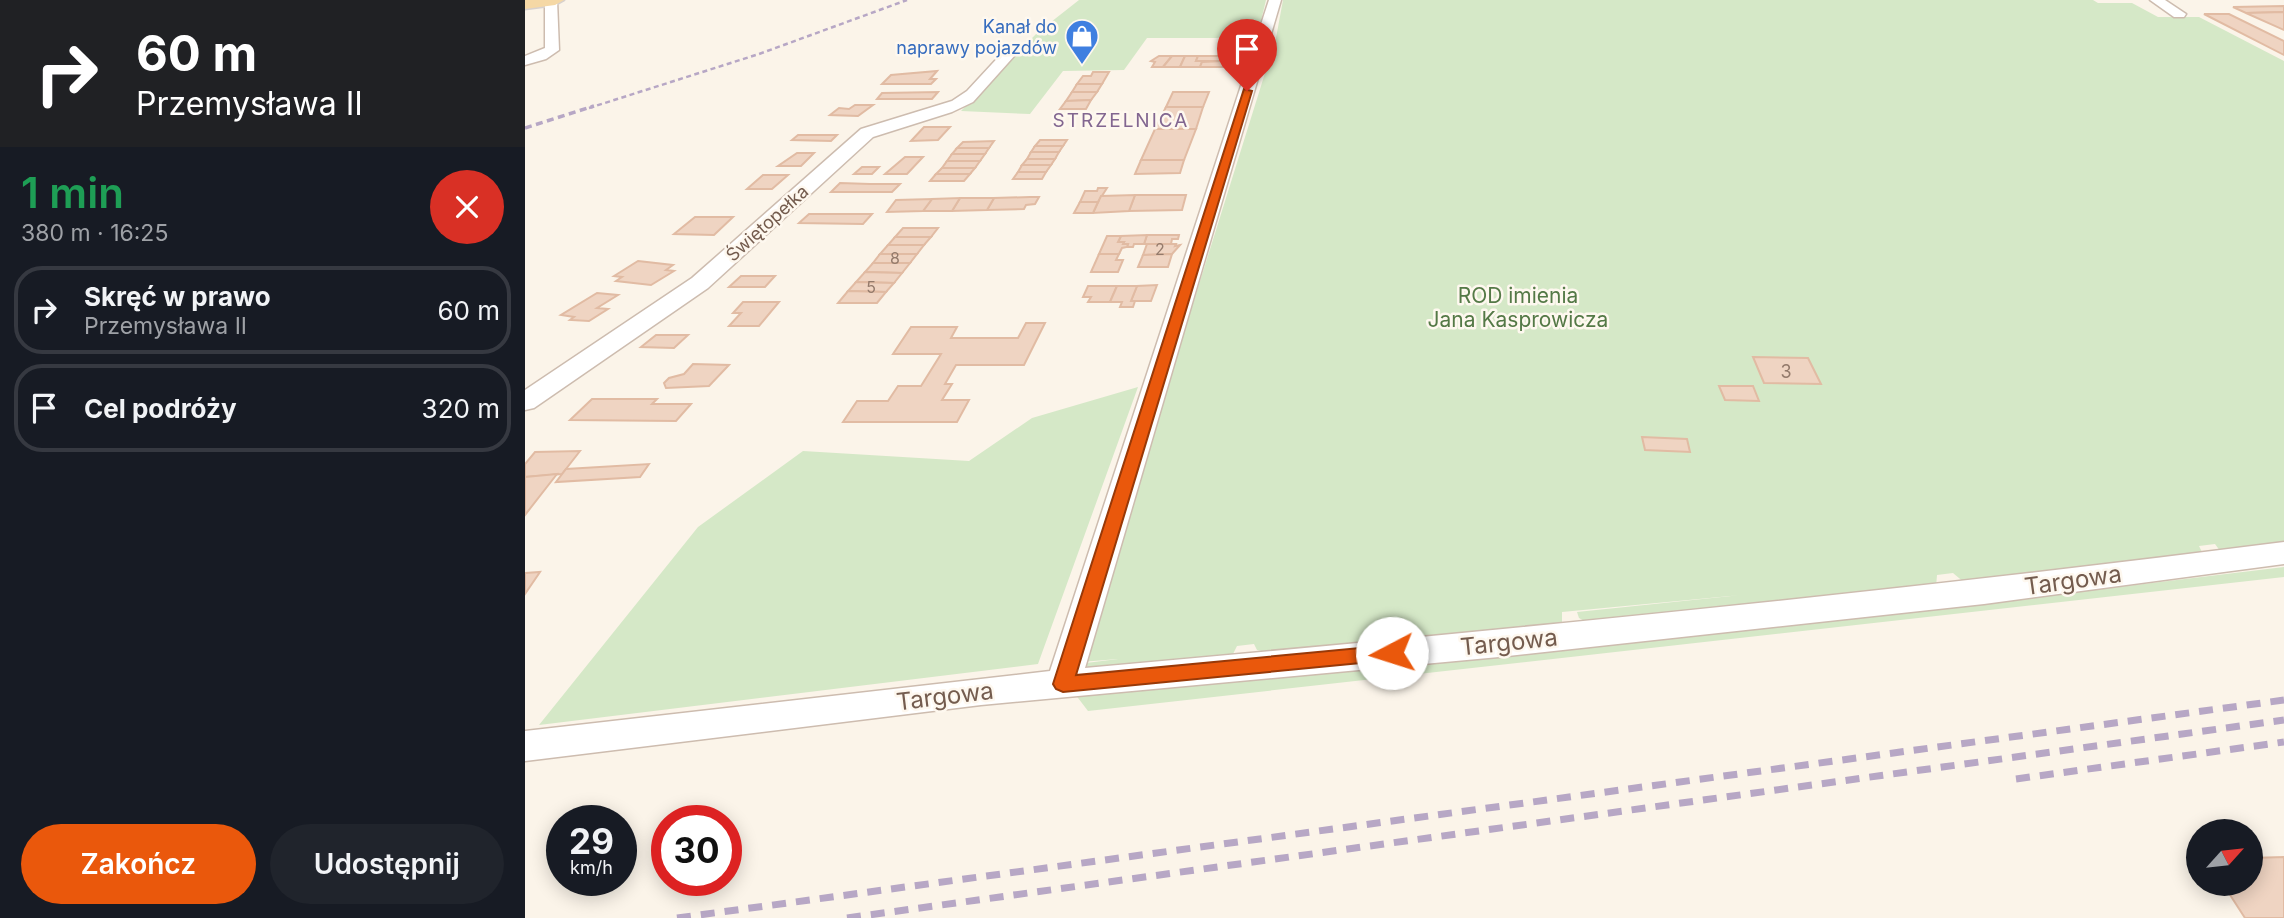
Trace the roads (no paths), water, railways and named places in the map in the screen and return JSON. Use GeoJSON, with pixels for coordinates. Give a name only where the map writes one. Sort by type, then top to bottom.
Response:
{"type":"FeatureCollection","features":[{"type":"Feature","properties":{"kind":"main road"},"geometry":{"type":"LineString","coordinates":[[525,4],[553,0]]}},
{"type":"Feature","properties":{"kind":"street"},"geometry":{"type":"LineString","coordinates":[[525,61],[541,57],[552,50],[553,0]]}},
{"type":"Feature","properties":{"kind":"street"},"geometry":{"type":"LineString","coordinates":[[1063,684],[1275,0]]}},
{"type":"Feature","properties":{"kind":"street"},"geometry":{"type":"LineString","coordinates":[[2156,0],[2179,14]]}},
{"type":"Feature","properties":{"kind":"street","name":"Świętopełka"},"geometry":{"type":"LineString","coordinates":[[525,402],[699,283],[867,133],[884,125],[941,110],[965,100],[1009,54]]}},
{"type":"Feature","properties":{"kind":"street","name":"Targowa"},"geometry":{"type":"LineString","coordinates":[[525,746],[981,691],[1250,664],[1499,644],[1984,592],[2284,553]]}},
{"type":"Feature","properties":{"kind":"railway"},"geometry":{"type":"LineString","coordinates":[[589,108],[759,54],[907,0]]}},
{"type":"Feature","properties":{"kind":"railway"},"geometry":{"type":"LineString","coordinates":[[525,128],[594,106]]}},
{"type":"Feature","properties":{"kind":"railway"},"geometry":{"type":"LineString","coordinates":[[677,918],[2284,700]]}},
{"type":"Feature","properties":{"kind":"railway"},"geometry":{"type":"LineString","coordinates":[[847,918],[2284,720]]}},
{"type":"Feature","properties":{"kind":"railway"},"geometry":{"type":"LineString","coordinates":[[2016,779],[2284,742]]}},
{"type":"Feature","properties":{"kind":"place","name":"Kanał do naprawy pojazdów"},"geometry":{"type":"Point","coordinates":[1082,66]}},
{"type":"Feature","properties":{"kind":"district","name":"STRZELNICA"},"geometry":{"type":"Point","coordinates":[1121,120]}},
{"type":"Feature","properties":{"kind":"park label","name":"ROD imienia Jana Kasprowicza"},"geometry":{"type":"Point","coordinates":[1518,307]}}]}
